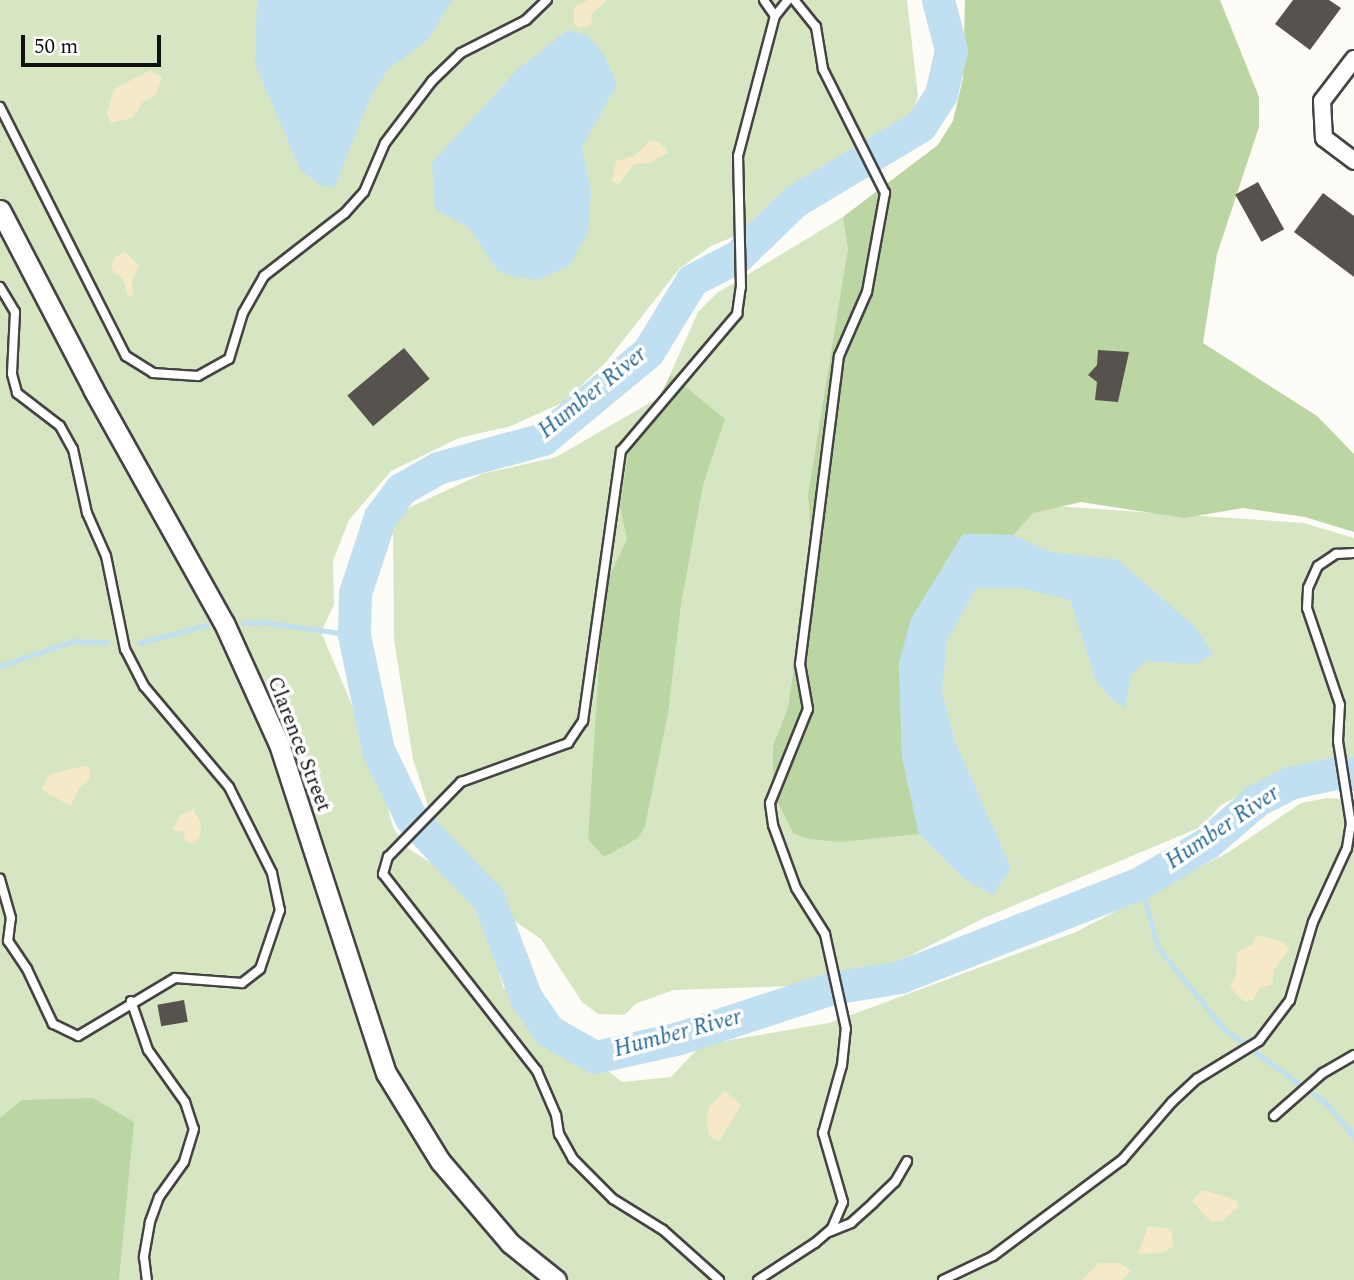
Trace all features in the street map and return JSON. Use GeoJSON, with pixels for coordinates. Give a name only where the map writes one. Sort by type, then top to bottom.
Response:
{"type":"FeatureCollection","features":[{"type":"Feature","properties":{"kind":"street"},"geometry":{"type":"LineString","coordinates":[[1354,59],[1322,102],[1324,138],[1354,161]]}},
{"type":"Feature","properties":{"kind":"street","name":"Clarence Street"},"geometry":{"type":"LineString","coordinates":[[0,210],[93,389],[224,623],[279,744],[386,1073],[440,1161],[510,1243],[556,1280]]}},
{"type":"Feature","properties":{"kind":"lane"},"geometry":{"type":"LineString","coordinates":[[0,107],[126,356],[153,373],[198,376],[229,359],[243,313],[264,276],[331,226],[364,192],[385,143],[432,81],[461,53],[526,20],[547,0]]}},
{"type":"Feature","properties":{"kind":"lane"},"geometry":{"type":"LineString","coordinates":[[764,0],[775,16]]}},
{"type":"Feature","properties":{"kind":"lane"},"geometry":{"type":"LineString","coordinates":[[719,1280],[663,1230],[613,1199],[573,1159],[559,1134],[552,1103],[537,1071],[383,874],[388,857],[461,782],[568,743],[583,721],[621,451],[737,314],[741,287],[738,156],[775,16],[788,0]]}},
{"type":"Feature","properties":{"kind":"lane"},"geometry":{"type":"LineString","coordinates":[[794,0],[816,27],[823,69],[885,192],[867,292],[839,356],[800,664],[808,709],[770,803],[773,825],[796,888],[825,934],[846,1029],[842,1065],[823,1133],[843,1202],[840,1216],[827,1233]]}},
{"type":"Feature","properties":{"kind":"lane"},"geometry":{"type":"LineString","coordinates":[[0,287],[15,312],[12,374],[17,393],[60,426],[73,449],[87,513],[111,575],[125,649],[144,686],[229,787],[272,873],[280,910],[260,969],[242,983],[175,978],[131,1001],[78,1036],[64,1033],[53,1024],[27,969],[4,940],[11,918],[0,878]]}},
{"type":"Feature","properties":{"kind":"lane"},"geometry":{"type":"LineString","coordinates":[[943,1280],[993,1256],[1060,1210],[1122,1160],[1197,1079],[1259,1041],[1290,1000],[1313,922],[1347,848],[1351,824],[1338,741],[1340,705],[1307,608],[1308,587],[1318,565],[1336,554],[1354,553]]}},
{"type":"Feature","properties":{"kind":"lane"},"geometry":{"type":"LineString","coordinates":[[131,1001],[148,1050],[185,1102],[194,1129],[184,1162],[159,1198],[150,1222],[144,1257],[148,1280]]}},
{"type":"Feature","properties":{"kind":"lane"},"geometry":{"type":"LineString","coordinates":[[1274,1116],[1324,1073],[1354,1055]]}},
{"type":"Feature","properties":{"kind":"lane"},"geometry":{"type":"LineString","coordinates":[[758,1280],[827,1233],[851,1223],[895,1182],[907,1161]]}},
{"type":"Feature","properties":{"kind":"green space"},"geometry":{"type":"Polygon","coordinates":[[[0,0],[907,0],[918,96],[904,135],[763,225],[711,246],[679,269],[606,362],[564,402],[511,426],[459,438],[391,471],[349,520],[333,561],[334,605],[321,632],[372,752],[393,827],[406,847],[463,883],[487,928],[503,987],[622,1082],[671,1077],[701,1045],[829,1023],[1076,932],[1229,852],[1301,803],[1327,798],[1354,800],[1354,1280],[0,1280],[0,0]]]}},
{"type":"Feature","properties":{"kind":"green space"},"geometry":{"type":"Polygon","coordinates":[[[965,0],[1220,0],[1259,97],[1259,127],[1217,254],[1203,343],[1317,416],[1354,454],[1354,532],[1305,517],[1243,508],[1184,518],[1081,502],[1033,513],[1013,535],[963,534],[911,619],[899,663],[902,757],[919,834],[840,842],[809,839],[793,833],[773,793],[773,746],[788,708],[812,544],[808,495],[848,249],[843,217],[938,145],[953,121],[963,78],[965,0]]]}},
{"type":"Feature","properties":{"kind":"green space"},"geometry":{"type":"Polygon","coordinates":[[[953,121],[979,501],[1304,523],[1354,538],[1354,764],[1280,775],[1221,805],[1201,827],[984,918],[882,970],[794,986],[674,990],[637,1003],[624,1015],[598,1014],[582,1002],[541,939],[504,914],[483,876],[433,822],[413,759],[394,640],[393,527],[406,509],[482,474],[556,457],[660,397],[698,312],[717,293],[843,217],[938,145],[953,121]]]}},
{"type":"Feature","properties":{"kind":"green space"},"geometry":{"type":"Polygon","coordinates":[[[671,375],[725,419],[703,485],[681,604],[668,713],[645,826],[638,838],[604,857],[588,839],[602,617],[608,580],[627,539],[620,506],[628,455],[671,375]]]}},
{"type":"Feature","properties":{"kind":"green space"},"geometry":{"type":"Polygon","coordinates":[[[93,1098],[134,1122],[119,1280],[0,1280],[0,1118],[22,1100],[93,1098]]]}},
{"type":"Feature","properties":{"kind":"sand"},"geometry":{"type":"Polygon","coordinates":[[[588,0],[607,0],[592,14],[591,25],[580,28],[574,24],[574,8],[588,0]]]}},
{"type":"Feature","properties":{"kind":"sand"},"geometry":{"type":"Polygon","coordinates":[[[151,70],[162,78],[156,94],[142,103],[132,118],[110,123],[107,113],[114,89],[151,70]]]}},
{"type":"Feature","properties":{"kind":"sand"},"geometry":{"type":"Polygon","coordinates":[[[650,141],[658,141],[669,152],[649,163],[634,164],[618,185],[612,181],[616,161],[634,156],[650,141]]]}},
{"type":"Feature","properties":{"kind":"sand"},"geometry":{"type":"Polygon","coordinates":[[[125,251],[139,266],[132,280],[133,294],[128,297],[123,279],[111,269],[114,258],[125,251]]]}},
{"type":"Feature","properties":{"kind":"sand"},"geometry":{"type":"Polygon","coordinates":[[[83,766],[89,768],[90,778],[78,789],[71,806],[42,790],[48,775],[83,766]]]}},
{"type":"Feature","properties":{"kind":"sand"},"geometry":{"type":"Polygon","coordinates":[[[193,809],[201,823],[200,837],[193,844],[185,841],[184,832],[172,830],[181,815],[193,809]]]}},
{"type":"Feature","properties":{"kind":"sand"},"geometry":{"type":"Polygon","coordinates":[[[1256,935],[1282,941],[1290,949],[1274,970],[1272,985],[1260,988],[1253,1000],[1244,1002],[1230,987],[1236,977],[1237,952],[1252,945],[1256,935]]]}},
{"type":"Feature","properties":{"kind":"sand"},"geometry":{"type":"Polygon","coordinates":[[[725,1091],[741,1105],[719,1142],[709,1135],[706,1119],[709,1107],[725,1091]]]}},
{"type":"Feature","properties":{"kind":"sand"},"geometry":{"type":"Polygon","coordinates":[[[1202,1190],[1236,1200],[1239,1206],[1222,1221],[1211,1222],[1192,1201],[1202,1190]]]}},
{"type":"Feature","properties":{"kind":"sand"},"geometry":{"type":"Polygon","coordinates":[[[1148,1226],[1171,1229],[1174,1246],[1161,1253],[1138,1254],[1148,1226]]]}},
{"type":"Feature","properties":{"kind":"sand"},"geometry":{"type":"Polygon","coordinates":[[[1099,1263],[1119,1263],[1131,1271],[1122,1280],[1082,1280],[1099,1263]]]}},
{"type":"Feature","properties":{"kind":"water"},"geometry":{"type":"Polygon","coordinates":[[[257,0],[452,0],[428,40],[388,69],[371,96],[334,188],[320,185],[300,169],[255,64],[257,0]]]}},
{"type":"Feature","properties":{"kind":"water"},"geometry":{"type":"Polygon","coordinates":[[[568,30],[587,35],[605,56],[617,85],[582,147],[591,192],[588,232],[569,266],[537,280],[514,277],[497,270],[469,228],[435,209],[432,163],[517,70],[568,30]]]}},
{"type":"Feature","properties":{"kind":"water"},"geometry":{"type":"Polygon","coordinates":[[[963,534],[1013,535],[1050,552],[1118,560],[1195,627],[1213,654],[1196,664],[1145,661],[1131,676],[1125,708],[1110,698],[1095,678],[1070,600],[1021,588],[976,588],[947,641],[942,692],[955,741],[1011,868],[993,895],[963,878],[919,834],[902,757],[899,663],[911,619],[963,534]]]}},
{"type":"Feature","properties":{"kind":"building"},"geometry":{"type":"Polygon","coordinates":[[[1293,0],[1329,0],[1341,8],[1310,50],[1275,24],[1293,0]]]}},
{"type":"Feature","properties":{"kind":"building"},"geometry":{"type":"Polygon","coordinates":[[[1258,182],[1284,229],[1261,242],[1235,195],[1258,182]]]}},
{"type":"Feature","properties":{"kind":"building"},"geometry":{"type":"Polygon","coordinates":[[[1323,193],[1354,216],[1354,277],[1294,232],[1323,193]]]}},
{"type":"Feature","properties":{"kind":"building"},"geometry":{"type":"Polygon","coordinates":[[[404,348],[430,379],[373,426],[347,396],[404,348]]]}},
{"type":"Feature","properties":{"kind":"building"},"geometry":{"type":"Polygon","coordinates":[[[1098,350],[1129,352],[1118,402],[1095,400],[1097,382],[1088,375],[1097,365],[1098,350]]]}},
{"type":"Feature","properties":{"kind":"building"},"geometry":{"type":"Polygon","coordinates":[[[184,1000],[188,1022],[161,1026],[157,1005],[184,1000]]]}},
{"type":"Feature","properties":{"kind":"waterway","name":"Humber River"},"geometry":{"type":"LineString","coordinates":[[938,0],[951,50],[941,94],[920,126],[795,201],[738,256],[692,280],[648,352],[543,439],[438,468],[401,489],[380,517],[355,593],[354,635],[378,750],[411,818],[489,900],[526,998],[549,1031],[595,1057],[679,1038],[832,988],[900,977],[1140,883],[1207,843],[1257,800],[1290,783],[1336,773],[1354,774]]}},
{"type":"Feature","properties":{"kind":"waterway"},"geometry":{"type":"LineString","coordinates":[[243,623],[263,622],[354,635]]}},
{"type":"Feature","properties":{"kind":"waterway"},"geometry":{"type":"LineString","coordinates":[[139,643],[207,625]]}},
{"type":"Feature","properties":{"kind":"waterway"},"geometry":{"type":"LineString","coordinates":[[0,666],[73,641],[107,642]]}},
{"type":"Feature","properties":{"kind":"waterway"},"geometry":{"type":"LineString","coordinates":[[1140,883],[1158,948],[1224,1029],[1327,1104],[1354,1137]]}}]}
